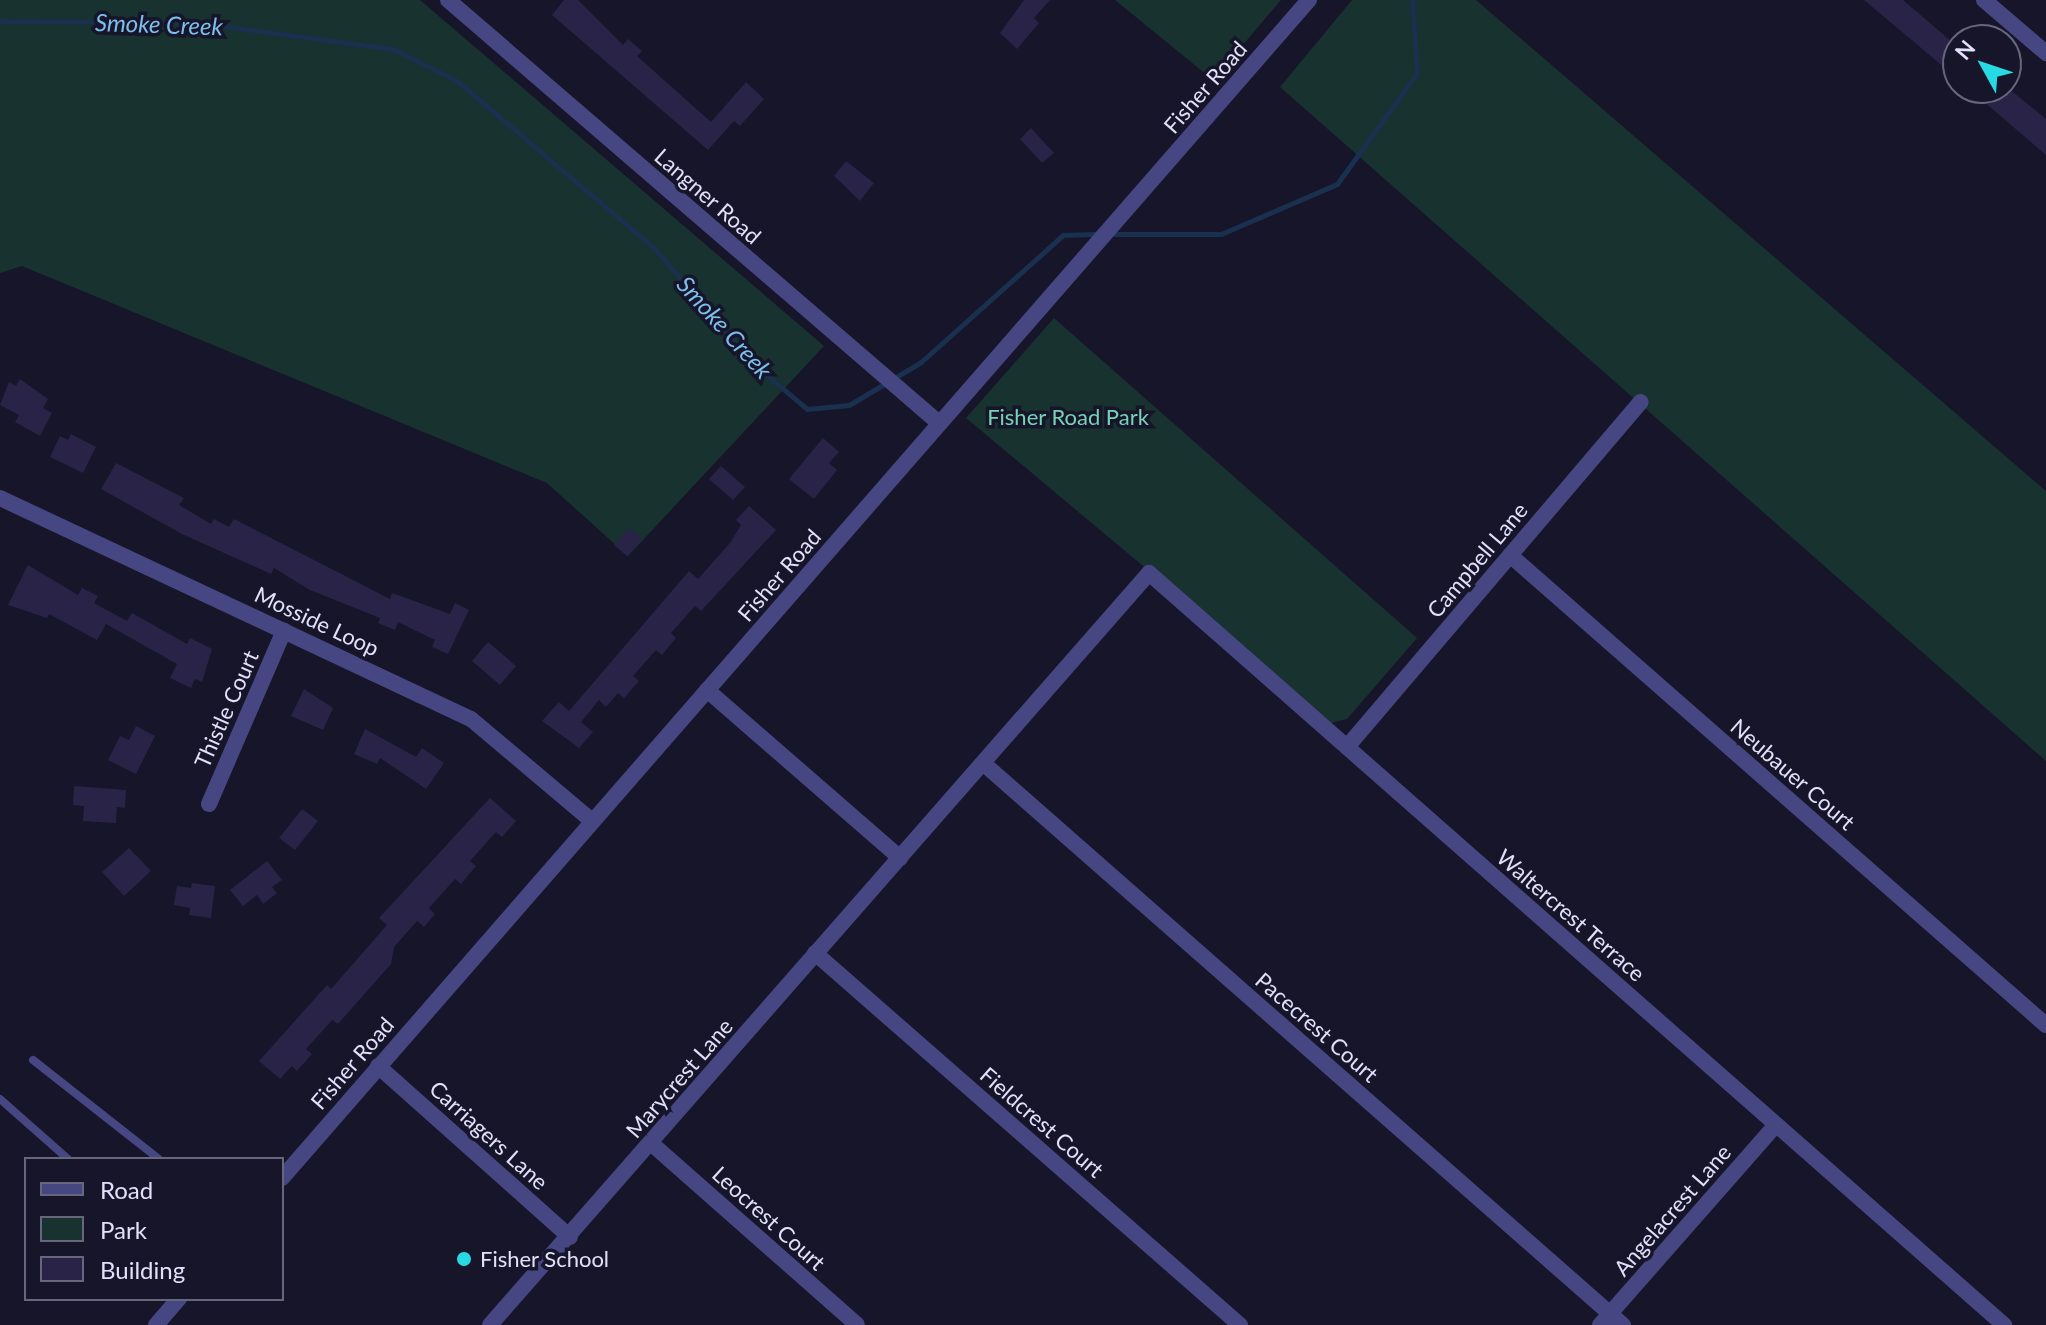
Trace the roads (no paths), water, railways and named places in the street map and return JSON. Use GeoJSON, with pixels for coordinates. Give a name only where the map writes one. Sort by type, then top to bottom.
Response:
{"type":"FeatureCollection","features":[{"type":"Feature","properties":{"kind":"street","name":"Langner Road"},"geometry":{"type":"LineString","coordinates":[[448,0],[940,424]]}},
{"type":"Feature","properties":{"kind":"street","name":"Fisher Road"},"geometry":{"type":"LineString","coordinates":[[284,1176],[1309,0]]}},
{"type":"Feature","properties":{"kind":"street"},"geometry":{"type":"LineString","coordinates":[[1984,0],[2046,53]]}},
{"type":"Feature","properties":{"kind":"street","name":"Campbell Lane"},"geometry":{"type":"LineString","coordinates":[[1347,747],[1641,402]]}},
{"type":"Feature","properties":{"kind":"street","name":"Mosside Loop"},"geometry":{"type":"LineString","coordinates":[[0,498],[471,719],[592,821]]}},
{"type":"Feature","properties":{"kind":"street","name":"Neubauer Court"},"geometry":{"type":"LineString","coordinates":[[1510,555],[2046,1025]]}},
{"type":"Feature","properties":{"kind":"street","name":"Waltercrest Terrace"},"geometry":{"type":"LineString","coordinates":[[1113,614],[1149,573],[2004,1325]]}},
{"type":"Feature","properties":{"kind":"street","name":"Marycrest Lane"},"geometry":{"type":"LineString","coordinates":[[490,1325],[652,1144],[1113,614]]}},
{"type":"Feature","properties":{"kind":"street","name":"Thistle Court"},"geometry":{"type":"LineString","coordinates":[[209,804],[284,631]]}},
{"type":"Feature","properties":{"kind":"street"},"geometry":{"type":"LineString","coordinates":[[707,690],[900,858]]}},
{"type":"Feature","properties":{"kind":"street","name":"Pacecrest Court"},"geometry":{"type":"LineString","coordinates":[[983,763],[1605,1319],[1623,1325]]}},
{"type":"Feature","properties":{"kind":"street","name":"Fieldcrest Court"},"geometry":{"type":"LineString","coordinates":[[815,953],[1240,1325]]}},
{"type":"Feature","properties":{"kind":"street","name":"Carriagers Lane"},"geometry":{"type":"LineString","coordinates":[[378,1066],[570,1237]]}},
{"type":"Feature","properties":{"kind":"street","name":"Angelacrest Lane"},"geometry":{"type":"LineString","coordinates":[[1605,1319],[1776,1125]]}},
{"type":"Feature","properties":{"kind":"street","name":"Leocrest Court"},"geometry":{"type":"LineString","coordinates":[[652,1144],[857,1325]]}},
{"type":"Feature","properties":{"kind":"street"},"geometry":{"type":"LineString","coordinates":[[156,1325],[177,1301]]}},
{"type":"Feature","properties":{"kind":"lane"},"geometry":{"type":"LineString","coordinates":[[33,1060],[156,1157]]}},
{"type":"Feature","properties":{"kind":"lane"},"geometry":{"type":"LineString","coordinates":[[0,1099],[66,1157]]}},
{"type":"Feature","properties":{"kind":"waterway","name":"Smoke Creek"},"geometry":{"type":"LineString","coordinates":[[1110,234],[1221,234],[1337,184],[1417,73],[1412,0]]}},
{"type":"Feature","properties":{"kind":"waterway","name":"Smoke Creek"},"geometry":{"type":"LineString","coordinates":[[0,21],[193,22],[393,49],[456,80],[655,249],[755,365],[807,409],[849,405],[921,362],[1063,235],[1100,234]]}},
{"type":"Feature","properties":{"kind":"place","name":"Fisher School"},"geometry":{"type":"Point","coordinates":[464,1259]}},
{"type":"Feature","properties":{"kind":"park label","name":"Fisher Road Park"},"geometry":{"type":"Point","coordinates":[1068,417]}}]}
